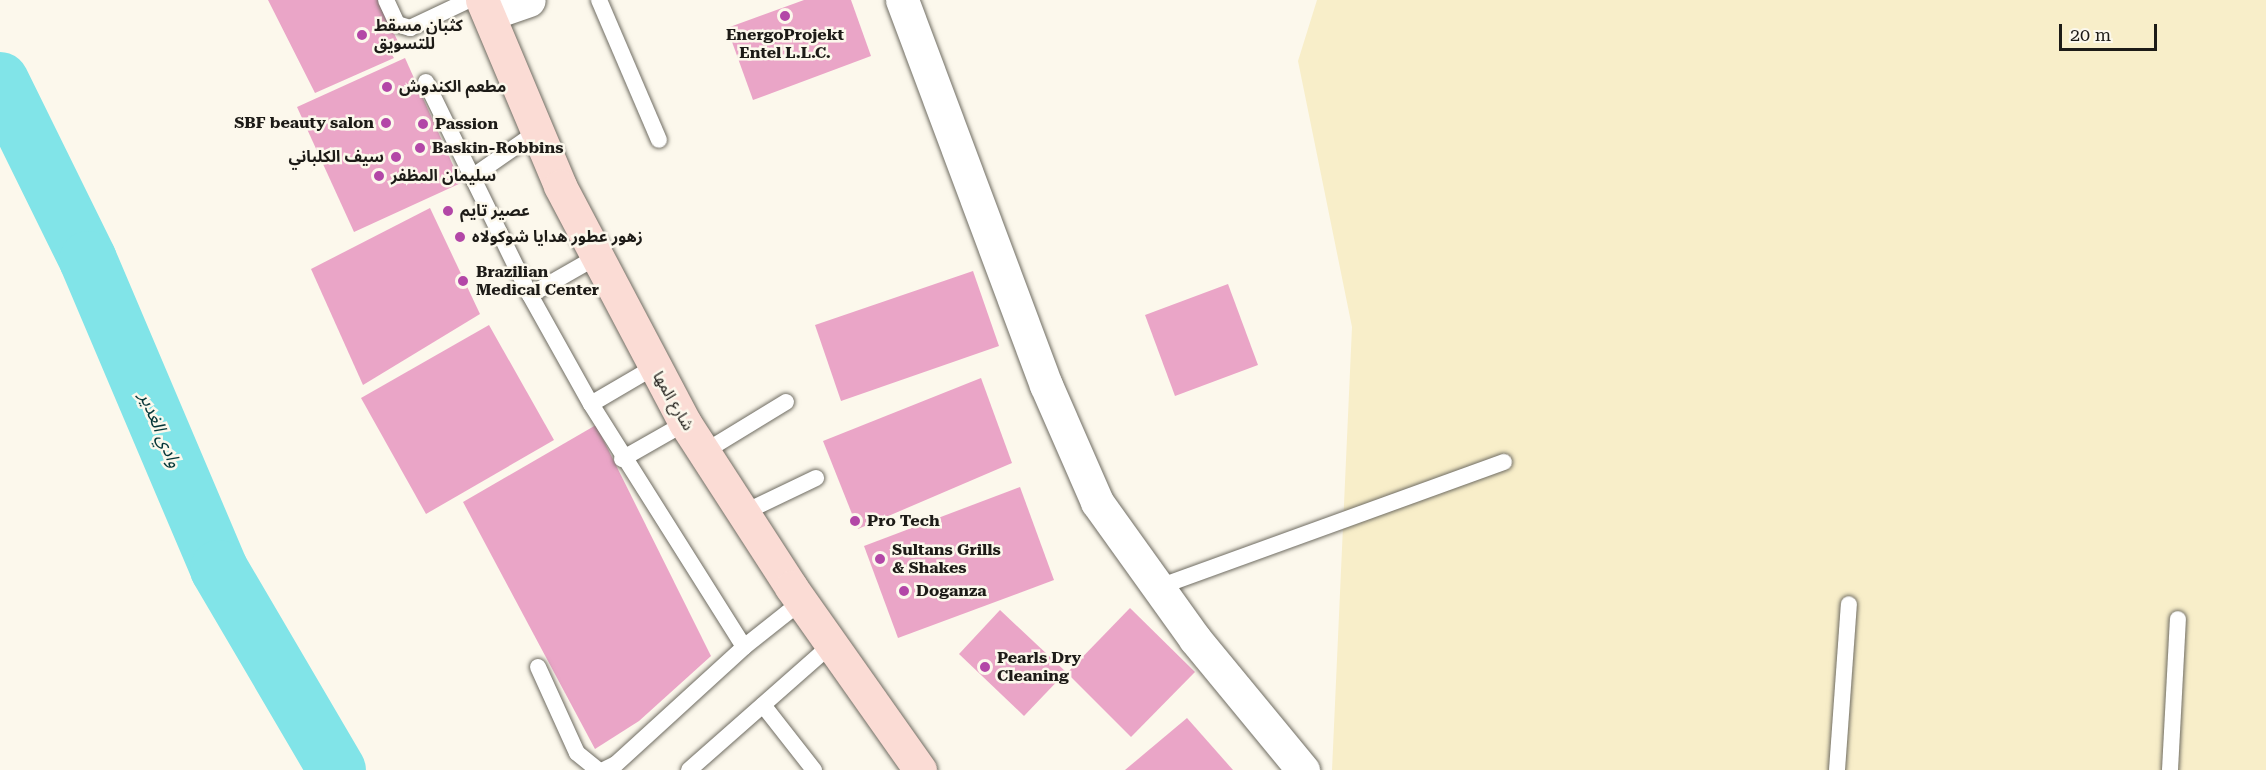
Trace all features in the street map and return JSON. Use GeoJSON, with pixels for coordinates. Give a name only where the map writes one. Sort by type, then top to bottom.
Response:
{"type":"FeatureCollection","features":[{"type":"Feature","properties":{"kind":"street"},"geometry":{"type":"LineString","coordinates":[[480,5],[529,0]]}},
{"type":"Feature","properties":{"kind":"street"},"geometry":{"type":"LineString","coordinates":[[902,0],[1071,448],[1097,502],[1156,588],[1303,770]]}},
{"type":"Feature","properties":{"kind":"street","name":"شارع المها"},"geometry":{"type":"LineString","coordinates":[[480,5],[535,133],[654,367],[685,423],[802,601],[920,770]]}},
{"type":"Feature","properties":{"kind":"lane"},"geometry":{"type":"LineString","coordinates":[[387,0],[397,24],[410,28],[480,5]]}},
{"type":"Feature","properties":{"kind":"lane"},"geometry":{"type":"LineString","coordinates":[[599,0],[658,140]]}},
{"type":"Feature","properties":{"kind":"lane"},"geometry":{"type":"LineString","coordinates":[[426,82],[530,295],[591,404],[622,459],[744,647]]}},
{"type":"Feature","properties":{"kind":"lane"},"geometry":{"type":"LineString","coordinates":[[472,177],[535,133]]}},
{"type":"Feature","properties":{"kind":"lane"},"geometry":{"type":"LineString","coordinates":[[530,295],[598,256]]}},
{"type":"Feature","properties":{"kind":"lane"},"geometry":{"type":"LineString","coordinates":[[591,404],[654,367]]}},
{"type":"Feature","properties":{"kind":"lane"},"geometry":{"type":"LineString","coordinates":[[704,452],[786,402]]}},
{"type":"Feature","properties":{"kind":"lane"},"geometry":{"type":"LineString","coordinates":[[622,459],[685,423]]}},
{"type":"Feature","properties":{"kind":"lane"},"geometry":{"type":"LineString","coordinates":[[1156,588],[1504,462]]}},
{"type":"Feature","properties":{"kind":"lane"},"geometry":{"type":"LineString","coordinates":[[743,513],[816,478]]}},
{"type":"Feature","properties":{"kind":"lane"},"geometry":{"type":"LineString","coordinates":[[604,770],[616,764],[744,647],[802,601]]}},
{"type":"Feature","properties":{"kind":"lane"},"geometry":{"type":"LineString","coordinates":[[1837,770],[1849,604]]}},
{"type":"Feature","properties":{"kind":"lane"},"geometry":{"type":"LineString","coordinates":[[2170,770],[2178,619]]}},
{"type":"Feature","properties":{"kind":"lane"},"geometry":{"type":"LineString","coordinates":[[689,770],[832,644]]}},
{"type":"Feature","properties":{"kind":"lane"},"geometry":{"type":"LineString","coordinates":[[538,667],[577,753],[597,770]]}},
{"type":"Feature","properties":{"kind":"lane"},"geometry":{"type":"LineString","coordinates":[[763,705],[814,770]]}},
{"type":"Feature","properties":{"kind":"sand"},"geometry":{"type":"Polygon","coordinates":[[[1317,0],[2266,0],[2266,770],[1332,770],[1352,327],[1298,61],[1317,0]]]}},
{"type":"Feature","properties":{"kind":"building"},"geometry":{"type":"Polygon","coordinates":[[[268,0],[378,0],[402,50],[392,55],[394,58],[315,93],[268,0]]]}},
{"type":"Feature","properties":{"kind":"building"},"geometry":{"type":"Polygon","coordinates":[[[804,0],[851,0],[871,56],[753,100],[727,28],[804,0]]]}},
{"type":"Feature","properties":{"kind":"building"},"geometry":{"type":"Polygon","coordinates":[[[405,58],[461,183],[354,232],[297,107],[405,58]]]}},
{"type":"Feature","properties":{"kind":"building"},"geometry":{"type":"Polygon","coordinates":[[[430,208],[480,314],[363,385],[311,269],[430,208]]]}},
{"type":"Feature","properties":{"kind":"building"},"geometry":{"type":"Polygon","coordinates":[[[973,271],[999,346],[841,401],[815,325],[973,271]]]}},
{"type":"Feature","properties":{"kind":"building"},"geometry":{"type":"Polygon","coordinates":[[[1228,284],[1258,365],[1175,396],[1145,315],[1228,284]]]}},
{"type":"Feature","properties":{"kind":"building"},"geometry":{"type":"Polygon","coordinates":[[[489,325],[554,440],[426,514],[361,398],[489,325]]]}},
{"type":"Feature","properties":{"kind":"building"},"geometry":{"type":"Polygon","coordinates":[[[981,378],[1012,463],[858,529],[823,441],[981,378]]]}},
{"type":"Feature","properties":{"kind":"building"},"geometry":{"type":"Polygon","coordinates":[[[596,425],[711,656],[639,721],[595,749],[463,502],[596,425]]]}},
{"type":"Feature","properties":{"kind":"building"},"geometry":{"type":"Polygon","coordinates":[[[1020,487],[1054,580],[898,638],[864,546],[1020,487]]]}},
{"type":"Feature","properties":{"kind":"building"},"geometry":{"type":"Polygon","coordinates":[[[1130,608],[1195,672],[1131,737],[1067,673],[1130,608]]]}},
{"type":"Feature","properties":{"kind":"building"},"geometry":{"type":"Polygon","coordinates":[[[1000,610],[1066,672],[1024,716],[959,654],[1000,610]]]}},
{"type":"Feature","properties":{"kind":"building"},"geometry":{"type":"Polygon","coordinates":[[[1187,718],[1233,770],[1125,770],[1187,718]]]}},
{"type":"Feature","properties":{"kind":"waterway","name":"وادي الغدير"},"geometry":{"type":"LineString","coordinates":[[0,81],[88,260],[219,569],[337,770]]}},
{"type":"Feature","properties":{"kind":"place","name":"EnergoProjekt Entel L.L.C."},"geometry":{"type":"Point","coordinates":[785,16]}},
{"type":"Feature","properties":{"kind":"place","name":"كثبان مسقط للتسويق"},"geometry":{"type":"Point","coordinates":[362,35]}},
{"type":"Feature","properties":{"kind":"place","name":"مطعم الكندوش"},"geometry":{"type":"Point","coordinates":[387,87]}},
{"type":"Feature","properties":{"kind":"place","name":"SBF beauty salon"},"geometry":{"type":"Point","coordinates":[386,123]}},
{"type":"Feature","properties":{"kind":"place","name":"Passion"},"geometry":{"type":"Point","coordinates":[423,124]}},
{"type":"Feature","properties":{"kind":"place","name":"Baskin-Robbins"},"geometry":{"type":"Point","coordinates":[420,148]}},
{"type":"Feature","properties":{"kind":"place","name":"سيف الكلباني"},"geometry":{"type":"Point","coordinates":[396,157]}},
{"type":"Feature","properties":{"kind":"place","name":"سليمان المظفر"},"geometry":{"type":"Point","coordinates":[379,176]}},
{"type":"Feature","properties":{"kind":"place","name":"عصير تايم"},"geometry":{"type":"Point","coordinates":[448,211]}},
{"type":"Feature","properties":{"kind":"place","name":"زهور عطور هدايا شوكولاه"},"geometry":{"type":"Point","coordinates":[460,237]}},
{"type":"Feature","properties":{"kind":"place","name":"Brazilian Medical Center"},"geometry":{"type":"Point","coordinates":[463,281]}},
{"type":"Feature","properties":{"kind":"place","name":"Pro Tech"},"geometry":{"type":"Point","coordinates":[855,521]}},
{"type":"Feature","properties":{"kind":"place","name":"Sultans Grills & Shakes"},"geometry":{"type":"Point","coordinates":[880,559]}},
{"type":"Feature","properties":{"kind":"place","name":"Doganza"},"geometry":{"type":"Point","coordinates":[904,591]}},
{"type":"Feature","properties":{"kind":"place","name":"Pearls Dry Cleaning"},"geometry":{"type":"Point","coordinates":[985,667]}}]}
